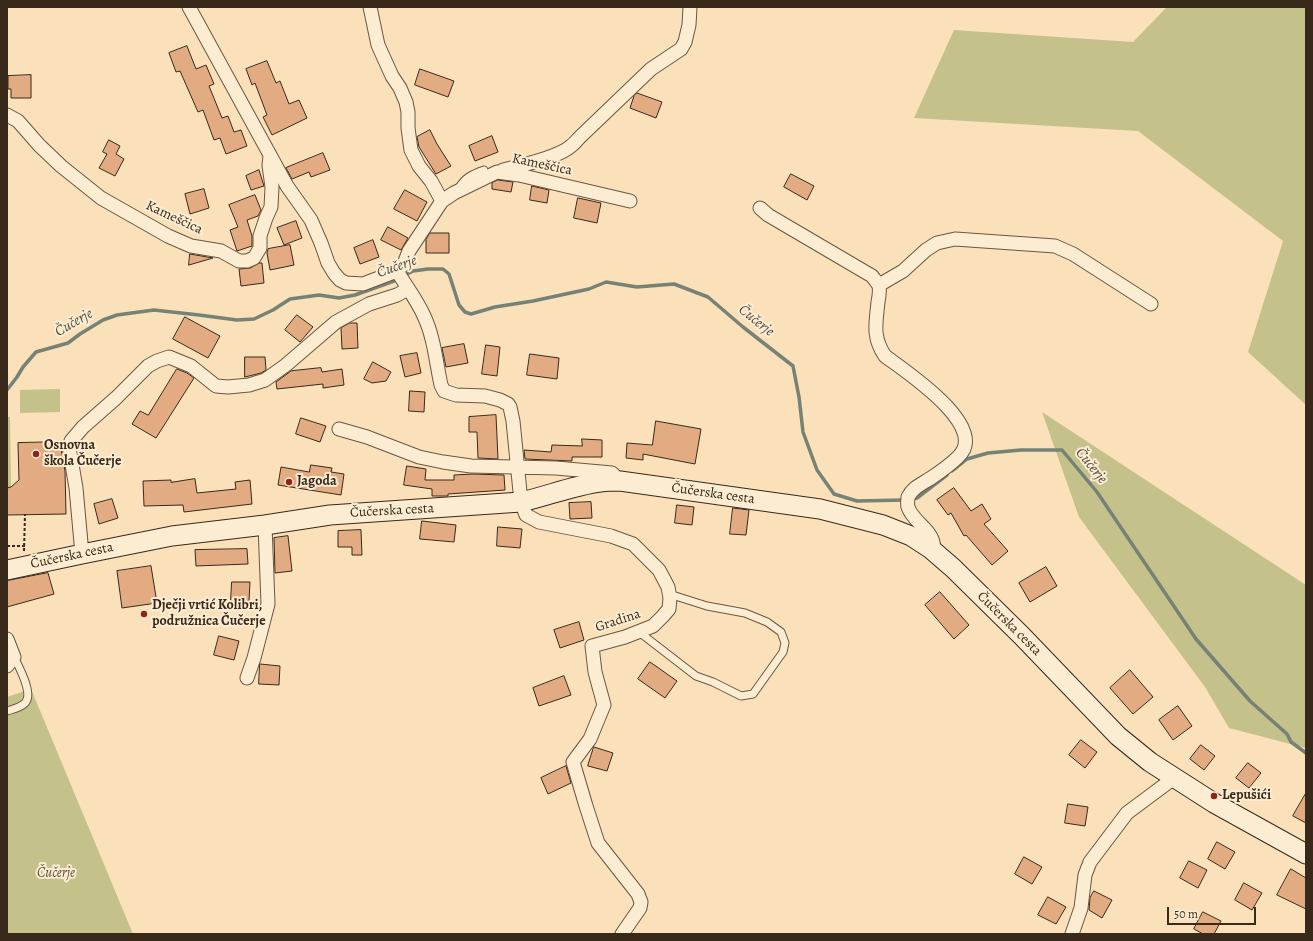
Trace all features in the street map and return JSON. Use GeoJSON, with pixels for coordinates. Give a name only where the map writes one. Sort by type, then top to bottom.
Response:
{"type":"FeatureCollection","features":[{"type":"Feature","properties":{"kind":"street","name":"Kameščica"},"geometry":{"type":"LineString","coordinates":[[189,7],[287,186],[311,220],[328,263],[334,273],[346,284],[363,284],[402,279],[404,264],[409,251],[442,201],[457,191],[498,172],[519,175],[630,202]]}},
{"type":"Feature","properties":{"kind":"street"},"geometry":{"type":"LineString","coordinates":[[370,7],[378,45],[406,102],[411,150],[419,166],[431,182],[442,201]]}},
{"type":"Feature","properties":{"kind":"street"},"geometry":{"type":"LineString","coordinates":[[498,172],[524,165],[571,147],[651,69],[681,49],[685,42],[689,25],[690,7]]}},
{"type":"Feature","properties":{"kind":"street","name":"Kameščica"},"geometry":{"type":"LineString","coordinates":[[7,115],[18,121],[39,145],[61,166],[101,198],[191,246],[221,251],[239,261],[247,262],[254,258],[260,248],[260,236],[271,207],[272,187],[268,165],[270,156]]}},
{"type":"Feature","properties":{"kind":"street"},"geometry":{"type":"LineString","coordinates":[[760,208],[768,216],[872,276],[879,285],[876,328],[878,347],[885,356],[944,403],[958,419],[963,428],[965,438],[964,448],[960,456],[933,477],[914,488],[908,497],[908,507],[915,518],[933,539],[933,550]]}},
{"type":"Feature","properties":{"kind":"street"},"geometry":{"type":"LineString","coordinates":[[879,285],[903,271],[926,250],[937,243],[955,239],[1055,246],[1073,254],[1151,304]]}},
{"type":"Feature","properties":{"kind":"street"},"geometry":{"type":"LineString","coordinates":[[402,279],[417,301],[425,317],[441,385],[444,391],[456,395],[485,396],[500,400],[508,404],[510,407],[513,421],[521,502],[526,515],[539,522],[611,536],[633,544],[659,570],[668,587],[669,594]]}},
{"type":"Feature","properties":{"kind":"street"},"geometry":{"type":"LineString","coordinates":[[82,554],[76,488],[69,447],[71,441],[83,427],[116,398],[148,366],[169,357],[191,366],[216,386],[228,387],[249,385],[265,380],[286,365],[336,322],[368,304],[397,295],[402,279]]}},
{"type":"Feature","properties":{"kind":"street"},"geometry":{"type":"LineString","coordinates":[[339,429],[367,437],[419,457],[443,462],[471,466],[556,468],[612,473],[620,481]]}},
{"type":"Feature","properties":{"kind":"street","name":"Čučerska cesta"},"geometry":{"type":"LineString","coordinates":[[7,570],[172,536],[265,525],[330,515],[521,502],[601,482],[620,481],[820,509],[883,525],[911,536],[933,550],[1022,636],[1118,736],[1150,762],[1174,778],[1214,803],[1306,854]]}},
{"type":"Feature","properties":{"kind":"street"},"geometry":{"type":"LineString","coordinates":[[247,678],[254,658],[268,604],[265,525]]}},
{"type":"Feature","properties":{"kind":"street","name":"Gradina"},"geometry":{"type":"LineString","coordinates":[[622,934],[640,908],[641,902],[638,894],[598,843],[573,762],[590,739],[604,705],[595,672],[592,646],[625,637],[652,626],[664,616],[668,609],[670,598],[669,594]]}},
{"type":"Feature","properties":{"kind":"street"},"geometry":{"type":"LineString","coordinates":[[7,639],[11,662]]}},
{"type":"Feature","properties":{"kind":"street"},"geometry":{"type":"LineString","coordinates":[[1072,934],[1080,908],[1085,875],[1090,862],[1127,813],[1174,778]]}},
{"type":"Feature","properties":{"kind":"lane"},"geometry":{"type":"LineString","coordinates":[[457,191],[462,182],[470,176],[484,170]]}},
{"type":"Feature","properties":{"kind":"lane"},"geometry":{"type":"LineString","coordinates":[[639,632],[696,676],[741,696],[753,694],[783,652],[785,644],[782,632],[767,622],[745,612],[707,606],[669,594]]}},
{"type":"Feature","properties":{"kind":"lane"},"geometry":{"type":"LineString","coordinates":[[7,711],[24,704],[27,700],[28,693],[22,673],[11,662]]}},
{"type":"Feature","properties":{"kind":"path"},"geometry":{"type":"LineString","coordinates":[[7,546],[25,548],[25,514]]}},
{"type":"Feature","properties":{"kind":"green space"},"geometry":{"type":"Polygon","coordinates":[[[1167,7],[1306,7],[1306,405],[1248,352],[1283,241],[1138,131],[914,118],[954,30],[1133,42],[1167,7]]]}},
{"type":"Feature","properties":{"kind":"green space"},"geometry":{"type":"Polygon","coordinates":[[[60,389],[60,412],[20,413],[20,390],[60,389]]]}},
{"type":"Feature","properties":{"kind":"green space"},"geometry":{"type":"Polygon","coordinates":[[[1042,412],[1306,585],[1306,748],[1229,728],[1205,687],[1079,517],[1042,412]]]}},
{"type":"Feature","properties":{"kind":"green space"},"geometry":{"type":"Polygon","coordinates":[[[7,417],[10,417],[11,487],[7,487],[7,417]]]}},
{"type":"Feature","properties":{"kind":"green space","name":"Čučerje"},"geometry":{"type":"Polygon","coordinates":[[[31,689],[133,934],[7,934],[7,697],[31,689]]]}},
{"type":"Feature","properties":{"kind":"building"},"geometry":{"type":"Polygon","coordinates":[[[187,46],[196,69],[206,65],[214,84],[209,86],[222,118],[228,116],[234,132],[241,130],[247,146],[226,154],[220,138],[214,140],[203,110],[198,112],[180,71],[176,72],[169,53],[187,46]]]}},
{"type":"Feature","properties":{"kind":"building"},"geometry":{"type":"Polygon","coordinates":[[[267,61],[276,83],[280,81],[289,104],[299,100],[307,118],[272,135],[263,117],[267,115],[255,83],[252,85],[246,69],[267,61]]]}},
{"type":"Feature","properties":{"kind":"building"},"geometry":{"type":"Polygon","coordinates":[[[420,69],[454,81],[448,97],[415,85],[420,69]]]}},
{"type":"Feature","properties":{"kind":"building"},"geometry":{"type":"Polygon","coordinates":[[[31,75],[31,98],[11,98],[11,89],[8,89],[8,76],[31,75]]]}},
{"type":"Feature","properties":{"kind":"building"},"geometry":{"type":"Polygon","coordinates":[[[637,93],[662,102],[656,118],[630,108],[634,96],[637,93]]]}},
{"type":"Feature","properties":{"kind":"building"},"geometry":{"type":"Polygon","coordinates":[[[430,130],[451,166],[436,174],[419,147],[417,137],[430,130]]]}},
{"type":"Feature","properties":{"kind":"building"},"geometry":{"type":"Polygon","coordinates":[[[492,136],[498,152],[475,161],[469,146],[492,136]]]}},
{"type":"Feature","properties":{"kind":"building"},"geometry":{"type":"Polygon","coordinates":[[[109,140],[120,146],[116,154],[124,159],[115,176],[99,168],[107,154],[103,152],[109,140]]]}},
{"type":"Feature","properties":{"kind":"building"},"geometry":{"type":"Polygon","coordinates":[[[323,153],[330,170],[311,177],[309,172],[292,179],[286,168],[323,153]]]}},
{"type":"Feature","properties":{"kind":"building"},"geometry":{"type":"Polygon","coordinates":[[[259,170],[264,186],[251,190],[246,176],[259,170]]]}},
{"type":"Feature","properties":{"kind":"building"},"geometry":{"type":"Polygon","coordinates":[[[791,174],[814,186],[807,200],[784,187],[791,174]]]}},
{"type":"Feature","properties":{"kind":"building"},"geometry":{"type":"Polygon","coordinates":[[[498,180],[513,182],[511,192],[492,189],[492,183],[498,180]]]}},
{"type":"Feature","properties":{"kind":"building"},"geometry":{"type":"Polygon","coordinates":[[[532,186],[549,190],[547,203],[530,200],[532,186]]]}},
{"type":"Feature","properties":{"kind":"building"},"geometry":{"type":"Polygon","coordinates":[[[204,189],[209,208],[190,214],[185,194],[204,189]]]}},
{"type":"Feature","properties":{"kind":"building"},"geometry":{"type":"Polygon","coordinates":[[[405,190],[427,202],[417,221],[394,209],[405,190]]]}},
{"type":"Feature","properties":{"kind":"building"},"geometry":{"type":"Polygon","coordinates":[[[255,195],[261,210],[258,216],[247,220],[252,236],[252,246],[237,251],[230,230],[238,227],[229,205],[255,195]]]}},
{"type":"Feature","properties":{"kind":"building"},"geometry":{"type":"Polygon","coordinates":[[[578,198],[601,203],[597,223],[574,218],[578,198]]]}},
{"type":"Feature","properties":{"kind":"building"},"geometry":{"type":"Polygon","coordinates":[[[296,221],[302,238],[284,245],[277,228],[296,221]]]}},
{"type":"Feature","properties":{"kind":"building"},"geometry":{"type":"Polygon","coordinates":[[[388,227],[408,238],[401,250],[381,240],[388,227]]]}},
{"type":"Feature","properties":{"kind":"building"},"geometry":{"type":"Polygon","coordinates":[[[430,233],[449,233],[449,253],[426,253],[426,240],[430,233]]]}},
{"type":"Feature","properties":{"kind":"building"},"geometry":{"type":"Polygon","coordinates":[[[373,240],[379,257],[360,264],[354,248],[373,240]]]}},
{"type":"Feature","properties":{"kind":"building"},"geometry":{"type":"Polygon","coordinates":[[[290,245],[294,265],[270,270],[267,253],[268,249],[290,245]]]}},
{"type":"Feature","properties":{"kind":"building"},"geometry":{"type":"Polygon","coordinates":[[[190,254],[213,258],[189,265],[190,254]]]}},
{"type":"Feature","properties":{"kind":"building"},"geometry":{"type":"Polygon","coordinates":[[[262,263],[264,283],[241,286],[239,269],[250,268],[262,263]]]}},
{"type":"Feature","properties":{"kind":"building"},"geometry":{"type":"Polygon","coordinates":[[[297,315],[313,327],[300,342],[285,330],[297,315]]]}},
{"type":"Feature","properties":{"kind":"building"},"geometry":{"type":"Polygon","coordinates":[[[185,317],[220,336],[208,358],[173,339],[185,317]]]}},
{"type":"Feature","properties":{"kind":"building"},"geometry":{"type":"Polygon","coordinates":[[[350,323],[357,323],[358,348],[342,349],[341,328],[350,323]]]}},
{"type":"Feature","properties":{"kind":"building"},"geometry":{"type":"Polygon","coordinates":[[[464,344],[468,363],[446,367],[442,348],[464,344]]]}},
{"type":"Feature","properties":{"kind":"building"},"geometry":{"type":"Polygon","coordinates":[[[486,345],[500,347],[497,376],[482,374],[486,345]]]}},
{"type":"Feature","properties":{"kind":"building"},"geometry":{"type":"Polygon","coordinates":[[[417,353],[421,373],[405,377],[400,356],[417,353]]]}},
{"type":"Feature","properties":{"kind":"building"},"geometry":{"type":"Polygon","coordinates":[[[530,354],[559,358],[557,379],[527,375],[530,354]]]}},
{"type":"Feature","properties":{"kind":"building"},"geometry":{"type":"Polygon","coordinates":[[[245,357],[265,357],[266,370],[261,373],[245,377],[245,357]]]}},
{"type":"Feature","properties":{"kind":"building"},"geometry":{"type":"Polygon","coordinates":[[[373,362],[391,372],[386,381],[372,383],[364,379],[373,362]]]}},
{"type":"Feature","properties":{"kind":"building"},"geometry":{"type":"Polygon","coordinates":[[[321,368],[322,372],[342,369],[344,385],[323,388],[323,384],[277,389],[276,382],[291,371],[321,368]]]}},
{"type":"Feature","properties":{"kind":"building"},"geometry":{"type":"Polygon","coordinates":[[[177,369],[194,378],[156,438],[132,424],[140,411],[148,415],[177,369]]]}},
{"type":"Feature","properties":{"kind":"building"},"geometry":{"type":"Polygon","coordinates":[[[410,391],[425,392],[424,412],[409,411],[410,391]]]}},
{"type":"Feature","properties":{"kind":"building"},"geometry":{"type":"Polygon","coordinates":[[[496,415],[498,459],[478,458],[477,432],[469,432],[469,417],[496,415]]]}},
{"type":"Feature","properties":{"kind":"building"},"geometry":{"type":"Polygon","coordinates":[[[301,418],[326,426],[320,442],[296,434],[301,418]]]}},
{"type":"Feature","properties":{"kind":"building"},"geometry":{"type":"Polygon","coordinates":[[[656,421],[701,429],[695,464],[643,454],[643,460],[626,458],[627,443],[652,445],[656,421]]]}},
{"type":"Feature","properties":{"kind":"building"},"geometry":{"type":"Polygon","coordinates":[[[582,439],[602,440],[602,457],[572,457],[572,461],[525,459],[524,450],[551,452],[552,445],[582,446],[582,439]]]}},
{"type":"Feature","properties":{"kind":"building"},"geometry":{"type":"Polygon","coordinates":[[[62,442],[61,448],[65,471],[66,514],[7,515],[7,488],[11,487],[19,480],[18,443],[62,442]]]}},
{"type":"Feature","properties":{"kind":"building"},"geometry":{"type":"Polygon","coordinates":[[[311,465],[332,468],[331,472],[344,474],[341,495],[278,485],[281,467],[309,472],[311,465]]]}},
{"type":"Feature","properties":{"kind":"building"},"geometry":{"type":"Polygon","coordinates":[[[407,466],[426,469],[425,480],[454,480],[454,475],[504,475],[505,490],[448,494],[448,496],[432,496],[432,489],[404,485],[407,466]]]}},
{"type":"Feature","properties":{"kind":"building"},"geometry":{"type":"Polygon","coordinates":[[[195,479],[197,493],[236,489],[235,482],[250,480],[252,504],[184,512],[183,505],[144,506],[143,481],[171,480],[171,482],[195,479]]]}},
{"type":"Feature","properties":{"kind":"building"},"geometry":{"type":"Polygon","coordinates":[[[954,488],[971,511],[982,504],[991,519],[984,524],[1008,551],[992,565],[966,535],[964,536],[951,513],[948,515],[937,500],[954,488]]]}},
{"type":"Feature","properties":{"kind":"building"},"geometry":{"type":"Polygon","coordinates":[[[112,499],[118,518],[99,524],[94,504],[112,499]]]}},
{"type":"Feature","properties":{"kind":"building"},"geometry":{"type":"Polygon","coordinates":[[[591,502],[592,518],[570,519],[569,503],[591,502]]]}},
{"type":"Feature","properties":{"kind":"building"},"geometry":{"type":"Polygon","coordinates":[[[677,505],[694,507],[692,525],[675,523],[677,505]]]}},
{"type":"Feature","properties":{"kind":"building"},"geometry":{"type":"Polygon","coordinates":[[[733,508],[749,510],[746,535],[730,534],[733,508]]]}},
{"type":"Feature","properties":{"kind":"building"},"geometry":{"type":"Polygon","coordinates":[[[422,521],[456,525],[454,542],[420,539],[422,521]]]}},
{"type":"Feature","properties":{"kind":"building"},"geometry":{"type":"Polygon","coordinates":[[[498,527],[522,529],[520,548],[497,546],[498,527]]]}},
{"type":"Feature","properties":{"kind":"building"},"geometry":{"type":"Polygon","coordinates":[[[361,530],[362,555],[352,555],[352,547],[338,547],[338,531],[361,530]]]}},
{"type":"Feature","properties":{"kind":"building"},"geometry":{"type":"Polygon","coordinates":[[[288,536],[292,571],[275,573],[274,538],[288,536]]]}},
{"type":"Feature","properties":{"kind":"building"},"geometry":{"type":"Polygon","coordinates":[[[247,549],[248,564],[196,566],[195,550],[247,549]]]}},
{"type":"Feature","properties":{"kind":"building"},"geometry":{"type":"Polygon","coordinates":[[[151,566],[157,603],[122,608],[117,571],[151,566]]]}},
{"type":"Feature","properties":{"kind":"building"},"geometry":{"type":"Polygon","coordinates":[[[1046,567],[1057,586],[1030,602],[1019,583],[1046,567]]]}},
{"type":"Feature","properties":{"kind":"building"},"geometry":{"type":"Polygon","coordinates":[[[48,573],[54,594],[7,607],[7,581],[48,573]]]}},
{"type":"Feature","properties":{"kind":"building"},"geometry":{"type":"Polygon","coordinates":[[[232,582],[250,582],[249,601],[231,601],[232,582]]]}},
{"type":"Feature","properties":{"kind":"building"},"geometry":{"type":"Polygon","coordinates":[[[940,592],[969,625],[954,639],[925,605],[940,592]]]}},
{"type":"Feature","properties":{"kind":"building"},"geometry":{"type":"Polygon","coordinates":[[[579,622],[584,640],[560,648],[554,630],[579,622]]]}},
{"type":"Feature","properties":{"kind":"building"},"geometry":{"type":"Polygon","coordinates":[[[219,636],[239,641],[234,660],[214,655],[219,636]]]}},
{"type":"Feature","properties":{"kind":"building"},"geometry":{"type":"Polygon","coordinates":[[[650,662],[677,681],[665,698],[638,679],[650,662]]]}},
{"type":"Feature","properties":{"kind":"building"},"geometry":{"type":"Polygon","coordinates":[[[260,664],[280,666],[279,685],[259,684],[260,664]]]}},
{"type":"Feature","properties":{"kind":"building"},"geometry":{"type":"Polygon","coordinates":[[[1130,670],[1153,697],[1133,714],[1110,688],[1130,670]]]}},
{"type":"Feature","properties":{"kind":"building"},"geometry":{"type":"Polygon","coordinates":[[[564,676],[571,695],[539,706],[533,688],[564,676]]]}},
{"type":"Feature","properties":{"kind":"building"},"geometry":{"type":"Polygon","coordinates":[[[1178,706],[1192,726],[1173,740],[1159,720],[1178,706]]]}},
{"type":"Feature","properties":{"kind":"building"},"geometry":{"type":"Polygon","coordinates":[[[1081,740],[1097,752],[1085,768],[1069,755],[1081,740]]]}},
{"type":"Feature","properties":{"kind":"building"},"geometry":{"type":"Polygon","coordinates":[[[1201,745],[1215,756],[1204,770],[1190,759],[1201,745]]]}},
{"type":"Feature","properties":{"kind":"building"},"geometry":{"type":"Polygon","coordinates":[[[594,747],[613,753],[607,771],[588,766],[594,747]]]}},
{"type":"Feature","properties":{"kind":"building"},"geometry":{"type":"Polygon","coordinates":[[[1248,763],[1261,773],[1249,788],[1236,778],[1248,763]]]}},
{"type":"Feature","properties":{"kind":"building"},"geometry":{"type":"Polygon","coordinates":[[[566,766],[571,783],[548,794],[541,778],[566,766]]]}},
{"type":"Feature","properties":{"kind":"building"},"geometry":{"type":"Polygon","coordinates":[[[1306,793],[1306,823],[1293,816],[1306,793]]]}},
{"type":"Feature","properties":{"kind":"building"},"geometry":{"type":"Polygon","coordinates":[[[1068,804],[1088,807],[1085,826],[1065,823],[1068,804]]]}},
{"type":"Feature","properties":{"kind":"building"},"geometry":{"type":"Polygon","coordinates":[[[1217,842],[1235,852],[1225,869],[1208,859],[1217,842]]]}},
{"type":"Feature","properties":{"kind":"building"},"geometry":{"type":"Polygon","coordinates":[[[1024,857],[1042,867],[1032,884],[1015,874],[1024,857]]]}},
{"type":"Feature","properties":{"kind":"building"},"geometry":{"type":"Polygon","coordinates":[[[1189,861],[1207,870],[1198,888],[1180,878],[1189,861]]]}},
{"type":"Feature","properties":{"kind":"building"},"geometry":{"type":"Polygon","coordinates":[[[1291,869],[1306,878],[1306,909],[1277,895],[1291,869]]]}},
{"type":"Feature","properties":{"kind":"building"},"geometry":{"type":"Polygon","coordinates":[[[1244,883],[1262,893],[1252,910],[1235,900],[1244,883]]]}},
{"type":"Feature","properties":{"kind":"building"},"geometry":{"type":"Polygon","coordinates":[[[1094,891],[1112,900],[1102,918],[1089,910],[1090,898],[1094,891]]]}},
{"type":"Feature","properties":{"kind":"building"},"geometry":{"type":"Polygon","coordinates":[[[1048,897],[1066,907],[1056,924],[1038,915],[1048,897]]]}},
{"type":"Feature","properties":{"kind":"building"},"geometry":{"type":"Polygon","coordinates":[[[1203,912],[1221,921],[1214,934],[1203,934],[1194,929],[1203,912]]]}},
{"type":"Feature","properties":{"kind":"waterway","name":"Čučerje"},"geometry":{"type":"LineString","coordinates":[[7,390],[23,367],[36,352],[68,343],[103,320],[117,315],[154,310],[237,320],[254,319],[273,310],[290,299],[319,295],[339,298],[355,295],[394,281],[413,271],[428,269],[443,269],[449,274],[459,305],[465,312],[471,314],[495,307],[533,301],[589,289],[606,282],[637,287],[674,284],[708,297],[743,327],[793,366],[799,397],[803,432],[817,470],[834,494],[857,501],[905,500]]}},
{"type":"Feature","properties":{"kind":"waterway","name":"Čučerje"},"geometry":{"type":"LineString","coordinates":[[952,471],[967,459],[988,453],[1021,450],[1062,450],[1097,492],[1196,639],[1250,701],[1287,734],[1291,742],[1306,753]]}},
{"type":"Feature","properties":{"kind":"waterway","name":"Čučerje"},"geometry":{"type":"LineString","coordinates":[[911,499],[917,498],[947,475]]}},
{"type":"Feature","properties":{"kind":"place","name":"Osnovna škola Čučerje"},"geometry":{"type":"Point","coordinates":[36,454]}},
{"type":"Feature","properties":{"kind":"place","name":"Jagoda"},"geometry":{"type":"Point","coordinates":[289,482]}},
{"type":"Feature","properties":{"kind":"place","name":"Dječji vrtić Kolibri, podružnica Čučerje"},"geometry":{"type":"Point","coordinates":[144,614]}},
{"type":"Feature","properties":{"kind":"place","name":"Lepušići"},"geometry":{"type":"Point","coordinates":[1214,796]}}]}
